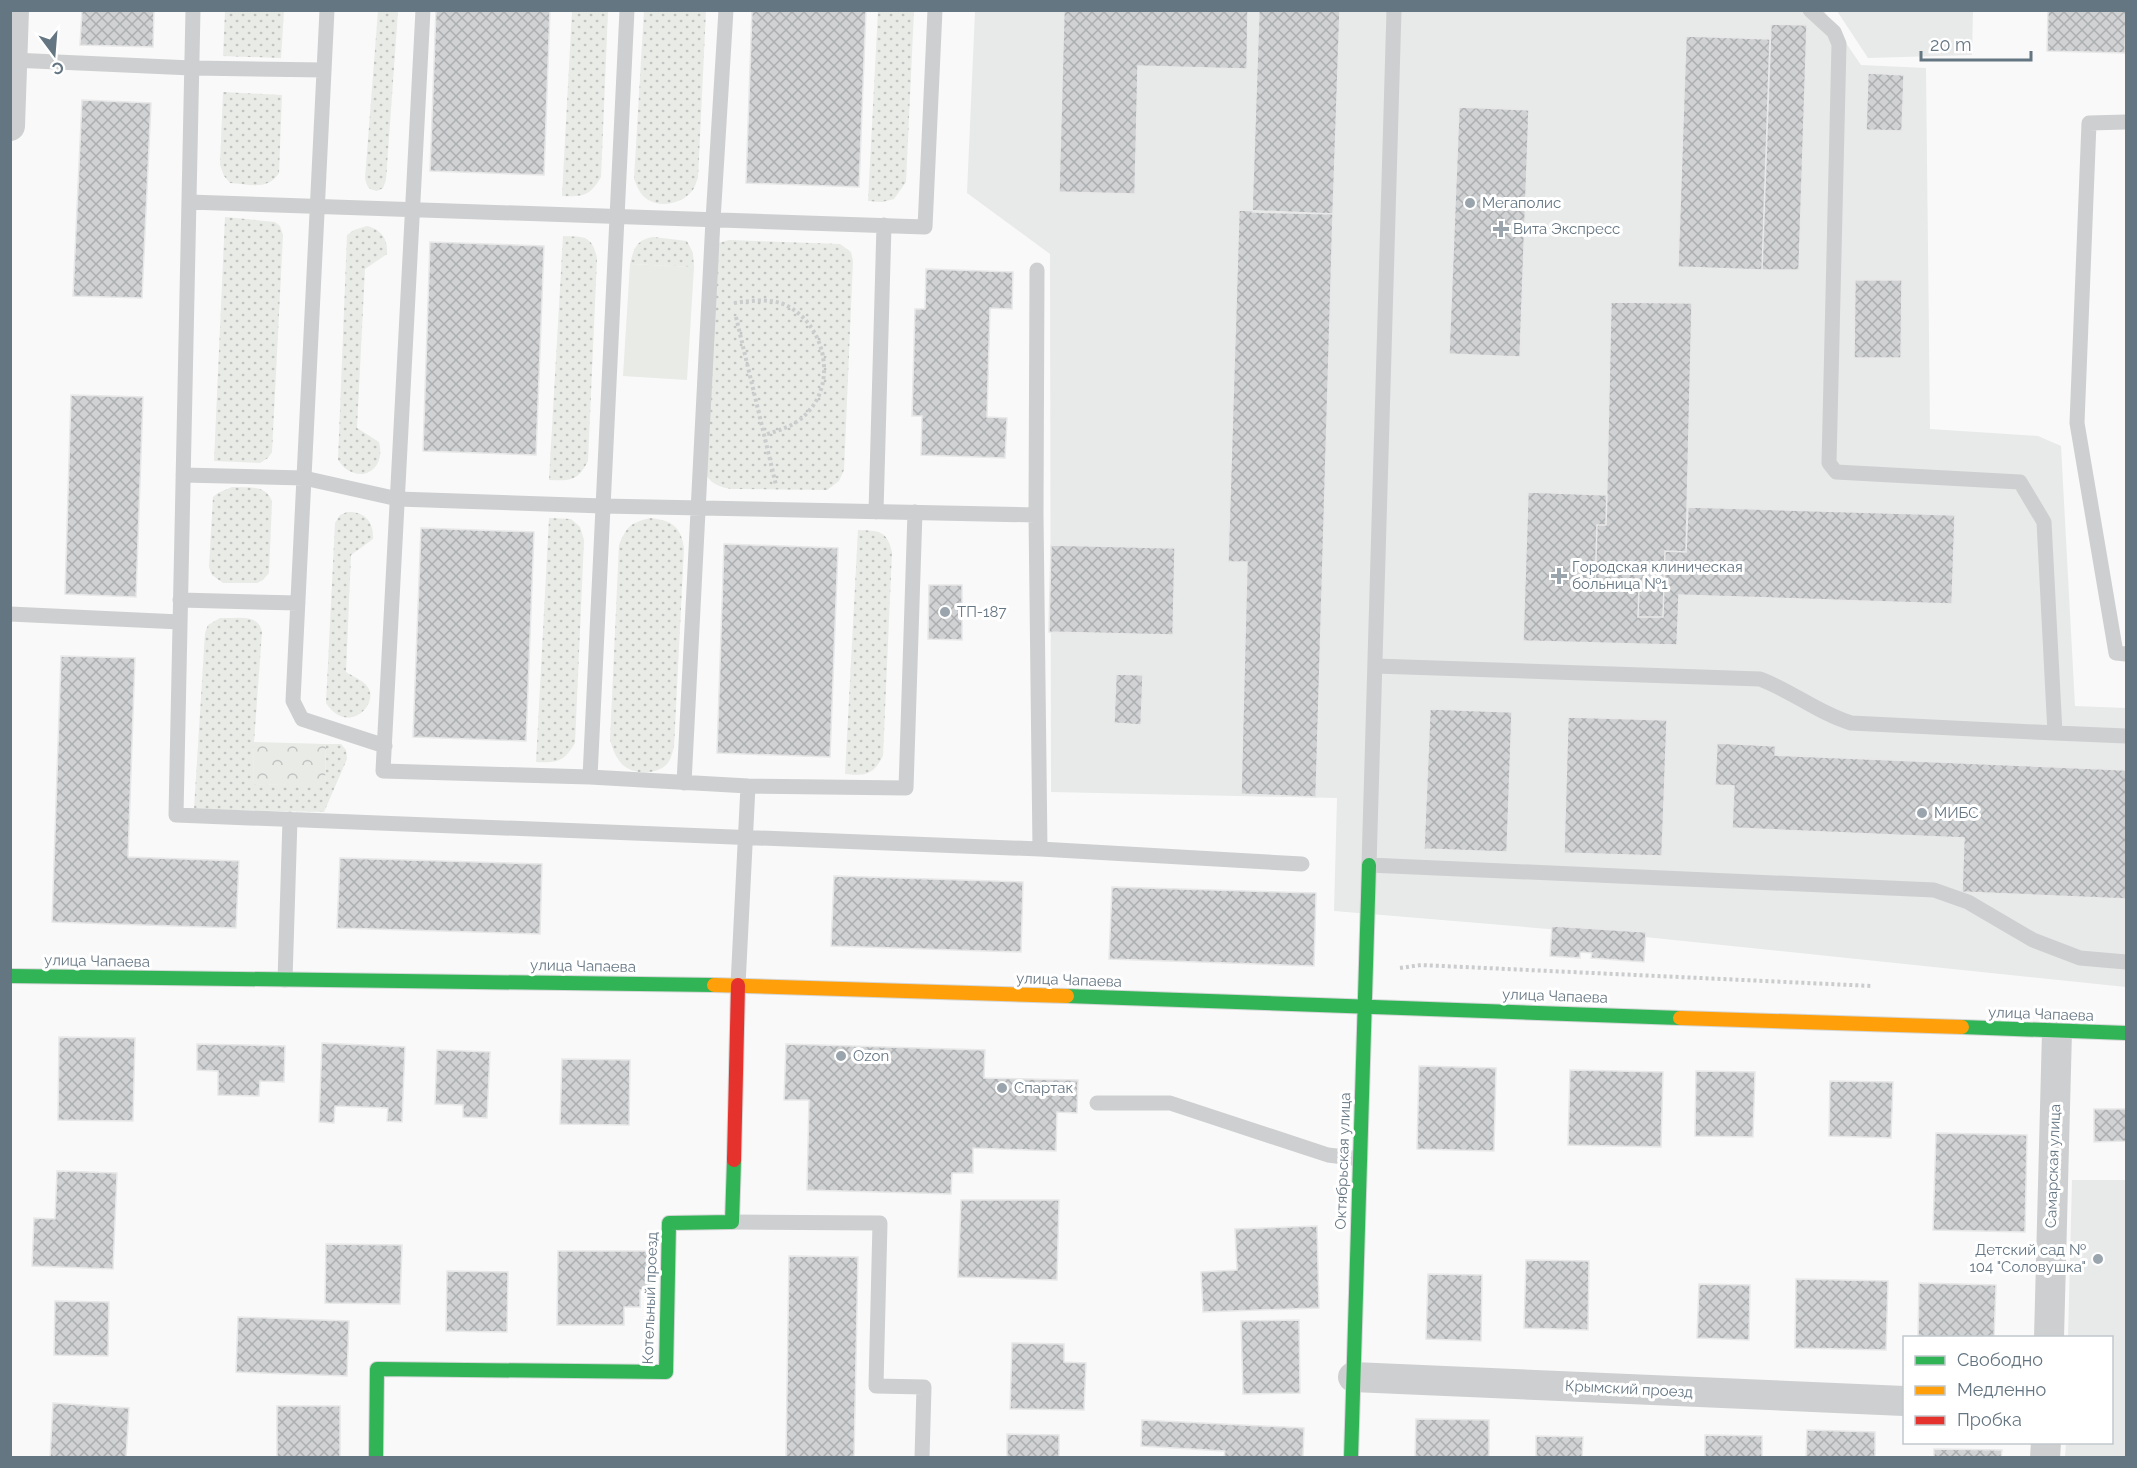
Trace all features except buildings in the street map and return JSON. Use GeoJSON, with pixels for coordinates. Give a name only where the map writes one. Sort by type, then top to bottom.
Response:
{"type":"FeatureCollection","features":[{"type":"Feature","properties":{"kind":"street"},"geometry":{"type":"LineString","coordinates":[[10,126],[14,10]]}},
{"type":"Feature","properties":{"kind":"street","name":"Октябрьская улица"},"geometry":{"type":"LineString","coordinates":[[1351,1458],[1369,865]]}},
{"type":"Feature","properties":{"kind":"street","name":"улица Чапаева"},"geometry":{"type":"LineString","coordinates":[[10,976],[738,984],[2127,1033]]}},
{"type":"Feature","properties":{"kind":"street"},"geometry":{"type":"LineString","coordinates":[[732,1222],[738,984]]}},
{"type":"Feature","properties":{"kind":"street","name":"Самарская улица"},"geometry":{"type":"LineString","coordinates":[[2049,1336],[2057,1031]]}},
{"type":"Feature","properties":{"kind":"street","name":"Котельный проезд"},"geometry":{"type":"LineString","coordinates":[[375,1458],[377,1369],[666,1372],[669,1223],[732,1222]]}},
{"type":"Feature","properties":{"kind":"street","name":"Крымский проезд"},"geometry":{"type":"LineString","coordinates":[[1353,1377],[1903,1401]]}},
{"type":"Feature","properties":{"kind":"lane"},"geometry":{"type":"LineString","coordinates":[[194,10],[176,815],[1040,849],[1302,864]]}},
{"type":"Feature","properties":{"kind":"lane"},"geometry":{"type":"LineString","coordinates":[[327,10],[293,701],[302,719],[385,746]]}},
{"type":"Feature","properties":{"kind":"lane"},"geometry":{"type":"LineString","coordinates":[[423,10],[383,771],[590,777],[748,786],[906,788],[915,512]]}},
{"type":"Feature","properties":{"kind":"lane"},"geometry":{"type":"LineString","coordinates":[[590,777],[627,10]]}},
{"type":"Feature","properties":{"kind":"lane"},"geometry":{"type":"LineString","coordinates":[[684,783],[726,10]]}},
{"type":"Feature","properties":{"kind":"lane"},"geometry":{"type":"LineString","coordinates":[[189,202],[925,227],[935,10]]}},
{"type":"Feature","properties":{"kind":"lane"},"geometry":{"type":"LineString","coordinates":[[1394,10],[1369,865],[1934,890],[1968,902],[2033,940],[2080,958],[2127,962]]}},
{"type":"Feature","properties":{"kind":"lane"},"geometry":{"type":"LineString","coordinates":[[1810,10],[1834,32],[1839,44],[1829,463],[1836,472],[2020,482],[2044,522],[2055,733]]}},
{"type":"Feature","properties":{"kind":"lane"},"geometry":{"type":"LineString","coordinates":[[12,60],[192,68],[324,70]]}},
{"type":"Feature","properties":{"kind":"lane"},"geometry":{"type":"LineString","coordinates":[[2127,122],[2089,123],[2078,423],[2116,654],[2127,654]]}},
{"type":"Feature","properties":{"kind":"lane"},"geometry":{"type":"LineString","coordinates":[[876,512],[884,225]]}},
{"type":"Feature","properties":{"kind":"lane"},"geometry":{"type":"LineString","coordinates":[[1037,270],[1036,515],[1040,849]]}},
{"type":"Feature","properties":{"kind":"lane"},"geometry":{"type":"LineString","coordinates":[[183,475],[304,478],[398,499],[603,506],[1036,515]]}},
{"type":"Feature","properties":{"kind":"lane"},"geometry":{"type":"LineString","coordinates":[[180,600],[298,603]]}},
{"type":"Feature","properties":{"kind":"lane"},"geometry":{"type":"LineString","coordinates":[[10,614],[180,622]]}},
{"type":"Feature","properties":{"kind":"lane"},"geometry":{"type":"LineString","coordinates":[[1375,666],[1760,679],[1781,687],[1833,718],[1851,723],[2127,736]]}},
{"type":"Feature","properties":{"kind":"lane"},"geometry":{"type":"LineString","coordinates":[[738,984],[748,786]]}},
{"type":"Feature","properties":{"kind":"lane"},"geometry":{"type":"LineString","coordinates":[[285,980],[290,819]]}},
{"type":"Feature","properties":{"kind":"lane"},"geometry":{"type":"LineString","coordinates":[[1096,1103],[1170,1103],[1328,1155],[1360,1159]]}},
{"type":"Feature","properties":{"kind":"lane"},"geometry":{"type":"LineString","coordinates":[[732,1222],[880,1223],[876,1386],[924,1387],[922,1458]]}},
{"type":"Feature","properties":{"kind":"path"},"geometry":{"type":"LineString","coordinates":[[730,293],[777,489]]}},
{"type":"Feature","properties":{"kind":"path"},"geometry":{"type":"LineString","coordinates":[[733,303],[758,299],[783,304],[805,318],[819,340],[825,364],[822,390],[809,412],[788,428],[764,435]]}},
{"type":"Feature","properties":{"kind":"shaded area","name":"Городская клиническая больница №1"},"geometry":{"type":"Polygon","coordinates":[[[975,11],[1824,11],[1861,65],[1926,68],[1930,429],[2038,436],[2061,446],[2075,706],[2126,708],[2126,987],[1645,937],[1334,911],[1337,798],[1051,792],[1050,254],[967,193],[975,11]]]}},
{"type":"Feature","properties":{"kind":"shaded area"},"geometry":{"type":"Polygon","coordinates":[[[1837,11],[1973,11],[1972,55],[1868,58],[1837,11]]]}},
{"type":"Feature","properties":{"kind":"shaded area","name":"Детский сад № 104 \"Соловушка\""},"geometry":{"type":"Polygon","coordinates":[[[2072,1180],[2126,1180],[2126,1457],[2065,1457],[2066,1444],[2113,1444],[2113,1336],[2068,1336],[2072,1180]]]}},
{"type":"Feature","properties":{"kind":"green space"},"geometry":{"type":"Polygon","coordinates":[[[644,10],[706,11],[698,178],[693,190],[687,196],[666,204],[652,202],[645,198],[634,179],[644,10]]]}},
{"type":"Feature","properties":{"kind":"green space"},"geometry":{"type":"Polygon","coordinates":[[[225,11],[284,11],[281,58],[223,56],[225,11]]]}},
{"type":"Feature","properties":{"kind":"green space"},"geometry":{"type":"Polygon","coordinates":[[[378,11],[398,11],[386,180],[383,188],[377,191],[368,187],[365,178],[378,11]]]}},
{"type":"Feature","properties":{"kind":"green space"},"geometry":{"type":"Polygon","coordinates":[[[572,11],[608,11],[601,177],[585,194],[562,196],[572,11]]]}},
{"type":"Feature","properties":{"kind":"green space"},"geometry":{"type":"Polygon","coordinates":[[[878,11],[914,11],[906,182],[894,199],[882,202],[868,201],[878,11]]]}},
{"type":"Feature","properties":{"kind":"green space"},"geometry":{"type":"Polygon","coordinates":[[[223,92],[282,95],[279,173],[269,182],[258,185],[230,183],[224,176],[220,165],[223,92]]]}},
{"type":"Feature","properties":{"kind":"green space"},"geometry":{"type":"Polygon","coordinates":[[[225,217],[275,222],[280,226],[283,235],[272,452],[260,463],[214,461],[225,217]]]}},
{"type":"Feature","properties":{"kind":"green space"},"geometry":{"type":"Polygon","coordinates":[[[367,226],[377,230],[383,236],[387,254],[365,269],[357,428],[379,442],[380,453],[374,468],[361,474],[353,473],[338,460],[347,235],[367,226]]]}},
{"type":"Feature","properties":{"kind":"green space"},"geometry":{"type":"Polygon","coordinates":[[[563,236],[590,241],[597,258],[588,461],[581,473],[573,478],[549,480],[563,236]]]}},
{"type":"Feature","properties":{"kind":"green space"},"geometry":{"type":"Polygon","coordinates":[[[653,237],[687,241],[693,253],[694,267],[630,264],[639,243],[653,237]]]}},
{"type":"Feature","properties":{"kind":"green space"},"geometry":{"type":"Polygon","coordinates":[[[729,240],[840,244],[851,252],[853,261],[844,470],[839,481],[827,490],[732,489],[717,485],[706,475],[718,243],[729,240]]]}},
{"type":"Feature","properties":{"kind":"green space"},"geometry":{"type":"Polygon","coordinates":[[[630,264],[694,267],[687,380],[623,376],[630,264]]]}},
{"type":"Feature","properties":{"kind":"green space"},"geometry":{"type":"Polygon","coordinates":[[[232,487],[250,487],[261,490],[270,496],[272,502],[269,573],[257,583],[223,583],[212,575],[209,567],[213,497],[232,487]]]}},
{"type":"Feature","properties":{"kind":"green space"},"geometry":{"type":"Polygon","coordinates":[[[347,512],[359,513],[367,519],[373,533],[373,539],[351,555],[346,672],[365,684],[370,693],[370,701],[366,708],[360,714],[352,717],[344,717],[335,713],[326,703],[335,523],[340,515],[347,512]]]}},
{"type":"Feature","properties":{"kind":"green space"},"geometry":{"type":"Polygon","coordinates":[[[549,518],[571,519],[580,527],[584,540],[575,743],[559,760],[536,762],[549,518]]]}},
{"type":"Feature","properties":{"kind":"green space"},"geometry":{"type":"Polygon","coordinates":[[[650,518],[664,520],[674,526],[683,540],[684,548],[674,747],[663,768],[652,772],[639,772],[633,771],[618,760],[610,740],[619,545],[630,526],[650,518]]]}},
{"type":"Feature","properties":{"kind":"green space"},"geometry":{"type":"Polygon","coordinates":[[[858,530],[881,533],[888,539],[892,552],[883,756],[872,771],[858,775],[845,774],[858,530]]]}},
{"type":"Feature","properties":{"kind":"green space"},"geometry":{"type":"Polygon","coordinates":[[[220,618],[252,619],[260,626],[262,632],[253,784],[325,785],[326,744],[341,744],[346,750],[347,759],[324,812],[194,809],[205,633],[208,625],[220,618]]]}},
{"type":"Feature","properties":{"kind":"green space"},"geometry":{"type":"Polygon","coordinates":[[[254,742],[326,744],[325,786],[253,784],[254,742]]]}},
{"type":"Feature","properties":{"kind":"traffic: fast"},"geometry":{"type":"LineString","coordinates":[[1351,1458],[1369,865]]}},
{"type":"Feature","properties":{"kind":"traffic: fast"},"geometry":{"type":"LineString","coordinates":[[10,976],[714,985]]}},
{"type":"Feature","properties":{"kind":"traffic: fast"},"geometry":{"type":"LineString","coordinates":[[1067,996],[1680,1018]]}},
{"type":"Feature","properties":{"kind":"traffic: fast"},"geometry":{"type":"LineString","coordinates":[[1962,1027],[2126,1033]]}},
{"type":"Feature","properties":{"kind":"traffic: fast"},"geometry":{"type":"LineString","coordinates":[[376,1458],[377,1369],[666,1372],[669,1223],[732,1222],[734,1160]]}},
{"type":"Feature","properties":{"kind":"traffic: slow"},"geometry":{"type":"LineString","coordinates":[[714,985],[1067,996]]}},
{"type":"Feature","properties":{"kind":"traffic: slow"},"geometry":{"type":"LineString","coordinates":[[1680,1018],[1962,1027]]}},
{"type":"Feature","properties":{"kind":"traffic: jam"},"geometry":{"type":"LineString","coordinates":[[734,1160],[738,985]]}},
{"type":"Feature","properties":{"kind":"place","name":"Мегаполис"},"geometry":{"type":"Point","coordinates":[1470,203]}},
{"type":"Feature","properties":{"kind":"place","name":"Вита Экспресс"},"geometry":{"type":"Point","coordinates":[1501,229]}},
{"type":"Feature","properties":{"kind":"place","name":"Городская клиническая больница №1"},"geometry":{"type":"Point","coordinates":[1559,576]}},
{"type":"Feature","properties":{"kind":"place","name":"ТП-187"},"geometry":{"type":"Point","coordinates":[945,612]}},
{"type":"Feature","properties":{"kind":"place","name":"МИБС"},"geometry":{"type":"Point","coordinates":[1922,813]}},
{"type":"Feature","properties":{"kind":"place","name":"Ozon"},"geometry":{"type":"Point","coordinates":[841,1056]}},
{"type":"Feature","properties":{"kind":"place","name":"Спартак"},"geometry":{"type":"Point","coordinates":[1002,1088]}},
{"type":"Feature","properties":{"kind":"place","name":"Детский сад № 104 \"Соловушка\""},"geometry":{"type":"Point","coordinates":[2098,1259]}}]}
